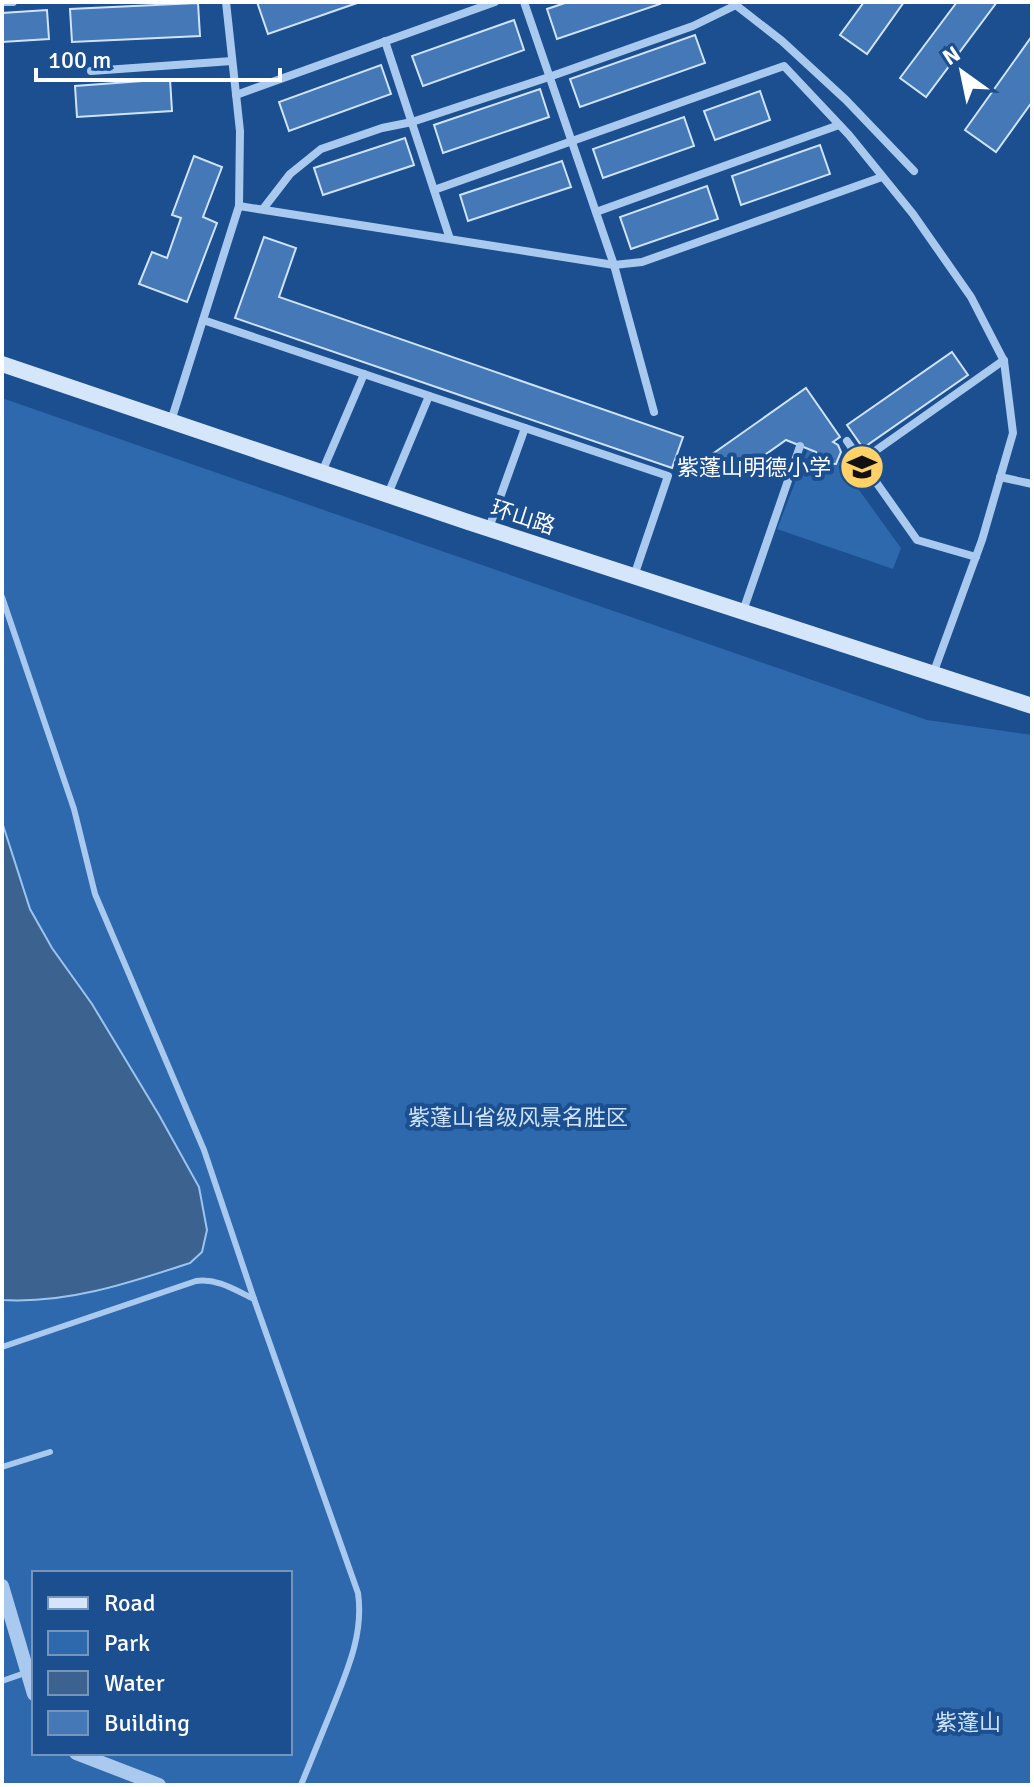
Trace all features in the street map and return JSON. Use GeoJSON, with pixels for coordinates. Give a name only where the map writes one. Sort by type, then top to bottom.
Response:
{"type":"FeatureCollection","features":[{"type":"Feature","properties":{"kind":"main road","name":"环山路"},"geometry":{"type":"LineString","coordinates":[[2,364],[488,529],[1032,706]]}},
{"type":"Feature","properties":{"kind":"street"},"geometry":{"type":"LineString","coordinates":[[2,2],[13,2]]}},
{"type":"Feature","properties":{"kind":"street"},"geometry":{"type":"LineString","coordinates":[[170,421],[239,206],[240,131],[226,2]]}},
{"type":"Feature","properties":{"kind":"street"},"geometry":{"type":"LineString","coordinates":[[236,95],[495,2]]}},
{"type":"Feature","properties":{"kind":"street"},"geometry":{"type":"LineString","coordinates":[[524,2],[614,265],[654,412]]}},
{"type":"Feature","properties":{"kind":"street"},"geometry":{"type":"LineString","coordinates":[[263,209],[290,174],[321,149],[549,77],[693,26],[734,4],[782,41],[846,100],[914,171]]}},
{"type":"Feature","properties":{"kind":"street"},"geometry":{"type":"LineString","coordinates":[[385,41],[450,239]]}},
{"type":"Feature","properties":{"kind":"street"},"geometry":{"type":"LineString","coordinates":[[91,71],[232,61]]}},
{"type":"Feature","properties":{"kind":"street"},"geometry":{"type":"LineString","coordinates":[[434,190],[784,66],[839,125],[913,214],[971,297],[1004,360],[1013,433],[976,557],[933,674]]}},
{"type":"Feature","properties":{"kind":"street"},"geometry":{"type":"LineString","coordinates":[[596,212],[839,125]]}},
{"type":"Feature","properties":{"kind":"street"},"geometry":{"type":"LineString","coordinates":[[239,206],[614,265],[642,262],[882,177]]}},
{"type":"Feature","properties":{"kind":"street"},"geometry":{"type":"LineString","coordinates":[[203,320],[668,476],[634,576]]}},
{"type":"Feature","properties":{"kind":"street"},"geometry":{"type":"LineString","coordinates":[[861,461],[1004,360]]}},
{"type":"Feature","properties":{"kind":"street"},"geometry":{"type":"LineString","coordinates":[[322,473],[364,374]]}},
{"type":"Feature","properties":{"kind":"street"},"geometry":{"type":"LineString","coordinates":[[388,495],[429,396]]}},
{"type":"Feature","properties":{"kind":"street"},"geometry":{"type":"LineString","coordinates":[[488,529],[525,428]]}},
{"type":"Feature","properties":{"kind":"street"},"geometry":{"type":"LineString","coordinates":[[847,441],[917,540],[976,557]]}},
{"type":"Feature","properties":{"kind":"street"},"geometry":{"type":"LineString","coordinates":[[743,612],[800,446]]}},
{"type":"Feature","properties":{"kind":"street"},"geometry":{"type":"LineString","coordinates":[[1000,477],[1032,484]]}},
{"type":"Feature","properties":{"kind":"street"},"geometry":{"type":"LineString","coordinates":[[2,1586],[31,1671]]}},
{"type":"Feature","properties":{"kind":"street"},"geometry":{"type":"LineString","coordinates":[[81,1755],[159,1785]]}},
{"type":"Feature","properties":{"kind":"lane"},"geometry":{"type":"LineString","coordinates":[[2,597],[74,809],[95,894],[204,1150],[358,1593],[359,1628],[346,1674],[301,1785]]}},
{"type":"Feature","properties":{"kind":"lane"},"geometry":{"type":"LineString","coordinates":[[2,1347],[196,1281],[220,1283],[254,1299]]}},
{"type":"Feature","properties":{"kind":"lane"},"geometry":{"type":"LineString","coordinates":[[2,1467],[50,1452]]}},
{"type":"Feature","properties":{"kind":"lane"},"geometry":{"type":"LineString","coordinates":[[2,1681],[31,1671]]}},
{"type":"Feature","properties":{"kind":"green space","name":"紫蓬山省级风景名胜区"},"geometry":{"type":"Polygon","coordinates":[[[2,398],[927,720],[1032,735],[1032,1785],[2,1785],[2,398]]]}},
{"type":"Feature","properties":{"kind":"green space"},"geometry":{"type":"Polygon","coordinates":[[[808,449],[816,452],[821,463],[836,464],[838,461],[901,548],[893,569],[777,529],[808,449]]]}},
{"type":"Feature","properties":{"kind":"water"},"geometry":{"type":"Polygon","coordinates":[[[2,822],[30,909],[52,948],[92,1004],[199,1187],[207,1230],[202,1252],[190,1263],[121,1285],[50,1299],[2,1300],[2,822]]]}},
{"type":"Feature","properties":{"kind":"building"},"geometry":{"type":"Polygon","coordinates":[[[257,2],[360,2],[268,34],[257,2]]]}},
{"type":"Feature","properties":{"kind":"building"},"geometry":{"type":"Polygon","coordinates":[[[568,2],[660,4],[557,39],[547,9],[568,2]]]}},
{"type":"Feature","properties":{"kind":"building"},"geometry":{"type":"Polygon","coordinates":[[[864,2],[904,2],[867,54],[840,35],[864,2]]]}},
{"type":"Feature","properties":{"kind":"building"},"geometry":{"type":"Polygon","coordinates":[[[957,2],[997,2],[926,97],[900,78],[957,2]]]}},
{"type":"Feature","properties":{"kind":"building"},"geometry":{"type":"Polygon","coordinates":[[[198,3],[200,36],[72,42],[70,9],[198,3]]]}},
{"type":"Feature","properties":{"kind":"building"},"geometry":{"type":"Polygon","coordinates":[[[47,10],[49,39],[2,42],[2,13],[47,10]]]}},
{"type":"Feature","properties":{"kind":"building"},"geometry":{"type":"Polygon","coordinates":[[[514,20],[524,50],[423,86],[412,56],[514,20]]]}},
{"type":"Feature","properties":{"kind":"building"},"geometry":{"type":"Polygon","coordinates":[[[695,35],[705,63],[580,107],[570,79],[695,35]]]}},
{"type":"Feature","properties":{"kind":"building"},"geometry":{"type":"Polygon","coordinates":[[[1032,36],[1032,102],[996,152],[965,130],[1032,36]]]}},
{"type":"Feature","properties":{"kind":"building"},"geometry":{"type":"Polygon","coordinates":[[[381,65],[391,94],[289,131],[279,102],[381,65]]]}},
{"type":"Feature","properties":{"kind":"building"},"geometry":{"type":"Polygon","coordinates":[[[170,79],[172,111],[77,117],[75,86],[170,79]]]}},
{"type":"Feature","properties":{"kind":"building"},"geometry":{"type":"Polygon","coordinates":[[[540,89],[549,117],[443,153],[434,125],[540,89]]]}},
{"type":"Feature","properties":{"kind":"building"},"geometry":{"type":"Polygon","coordinates":[[[760,91],[770,120],[715,140],[704,111],[760,91]]]}},
{"type":"Feature","properties":{"kind":"building"},"geometry":{"type":"Polygon","coordinates":[[[684,117],[694,146],[603,178],[593,149],[684,117]]]}},
{"type":"Feature","properties":{"kind":"building"},"geometry":{"type":"Polygon","coordinates":[[[405,138],[414,165],[323,195],[314,168],[405,138]]]}},
{"type":"Feature","properties":{"kind":"building"},"geometry":{"type":"Polygon","coordinates":[[[820,145],[830,174],[741,205],[732,176],[820,145]]]}},
{"type":"Feature","properties":{"kind":"building"},"geometry":{"type":"Polygon","coordinates":[[[194,156],[222,167],[203,217],[217,223],[187,302],[139,284],[152,252],[167,258],[181,218],[172,215],[194,156]]]}},
{"type":"Feature","properties":{"kind":"building"},"geometry":{"type":"Polygon","coordinates":[[[562,161],[571,187],[468,221],[460,195],[562,161]]]}},
{"type":"Feature","properties":{"kind":"building"},"geometry":{"type":"Polygon","coordinates":[[[707,186],[718,219],[631,249],[620,217],[707,186]]]}},
{"type":"Feature","properties":{"kind":"building"},"geometry":{"type":"Polygon","coordinates":[[[264,237],[296,248],[279,297],[683,437],[672,468],[235,318],[264,237]]]}},
{"type":"Feature","properties":{"kind":"building"},"geometry":{"type":"Polygon","coordinates":[[[952,352],[968,375],[863,448],[847,425],[952,352]]]}},
{"type":"Feature","properties":{"kind":"building"},"geometry":{"type":"Polygon","coordinates":[[[806,388],[840,437],[833,442],[841,452],[836,464],[821,463],[816,452],[786,440],[741,472],[738,467],[726,475],[711,455],[806,388]]]}},
{"type":"Feature","properties":{"kind":"place","name":"紫蓬山明德小学"},"geometry":{"type":"Point","coordinates":[862,467]}},
{"type":"Feature","properties":{"kind":"park label","name":"紫蓬山"},"geometry":{"type":"Point","coordinates":[968,1722]}}]}
